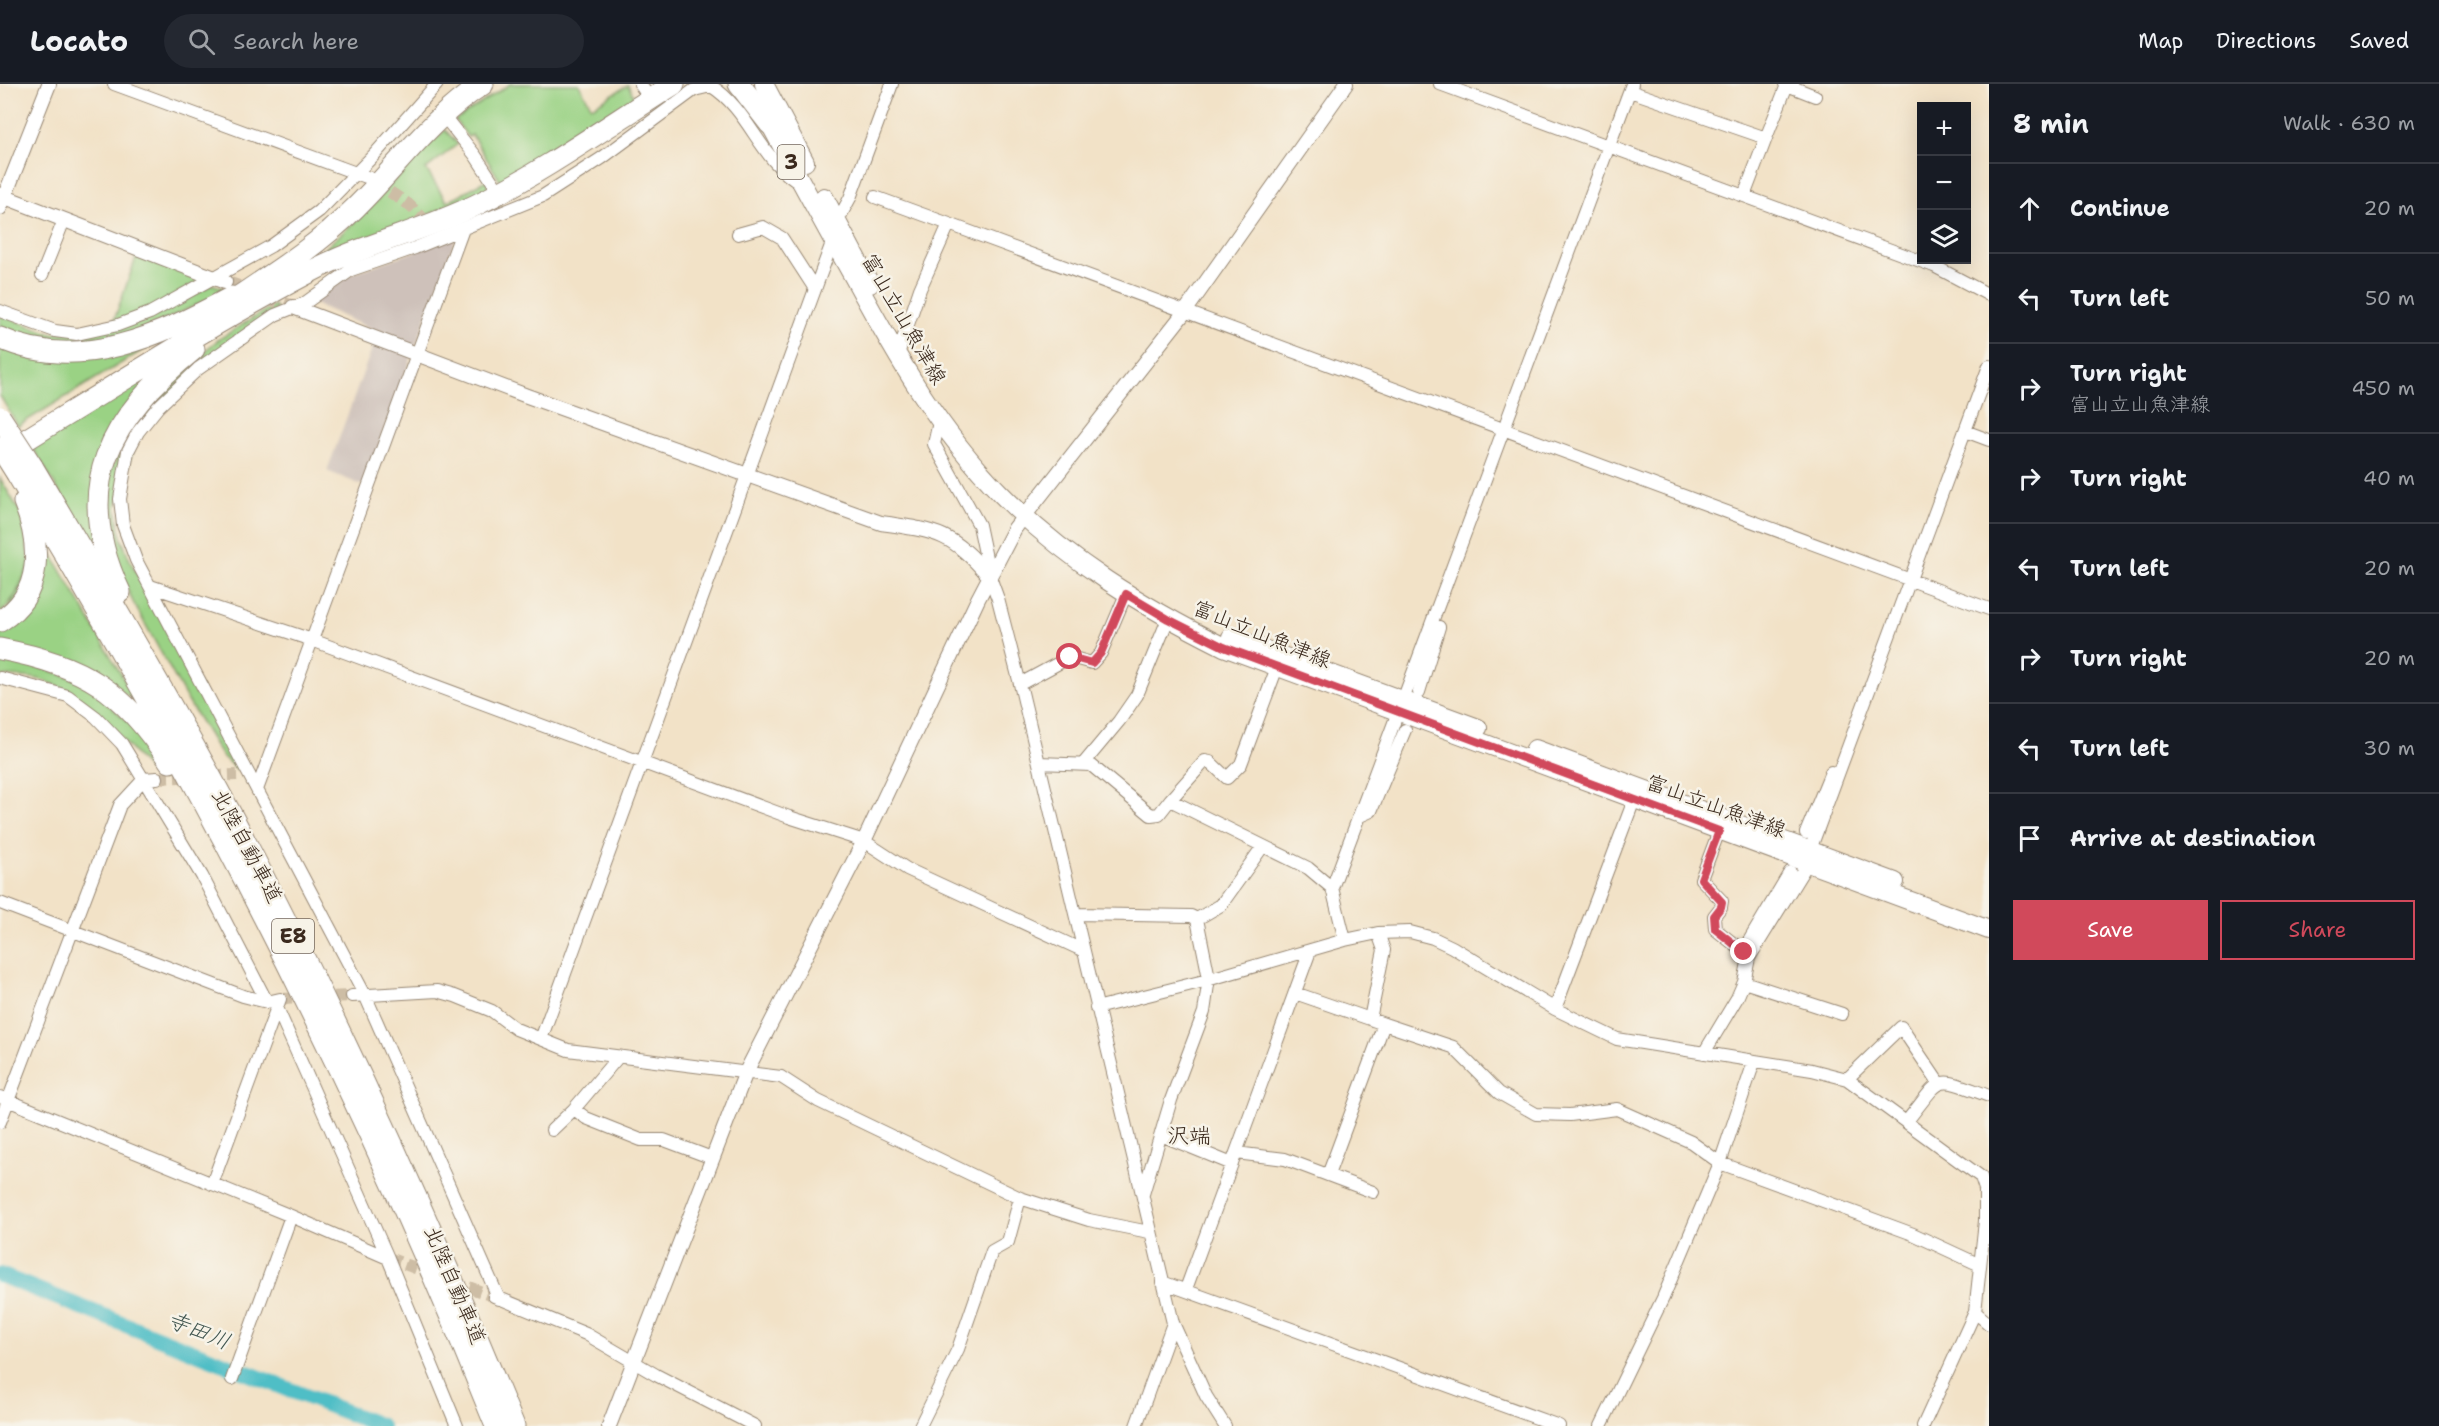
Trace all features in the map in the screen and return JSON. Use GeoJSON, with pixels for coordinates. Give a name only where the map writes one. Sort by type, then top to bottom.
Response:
{"type":"FeatureCollection","features":[{"type":"Feature","properties":{"kind":"highway"},"geometry":{"type":"LineString","coordinates":[[233,819],[111,573],[103,548],[96,506],[102,468],[108,449],[128,417],[171,369],[336,226],[442,115],[483,84]]}},
{"type":"Feature","properties":{"kind":"highway"},"geometry":{"type":"LineString","coordinates":[[0,338],[43,351],[83,352],[103,349],[168,328],[338,258],[452,216],[500,193],[645,92],[674,84]]}},
{"type":"Feature","properties":{"kind":"highway"},"geometry":{"type":"LineString","coordinates":[[739,84],[770,124]]}},
{"type":"Feature","properties":{"kind":"highway"},"geometry":{"type":"LineString","coordinates":[[0,446],[255,294]]}},
{"type":"Feature","properties":{"kind":"highway"},"geometry":{"type":"LineString","coordinates":[[0,621],[20,605],[35,577],[37,562],[20,472],[0,457],[255,294]]}},
{"type":"Feature","properties":{"kind":"highway","name":"北陸自動車道"},"geometry":{"type":"LineString","coordinates":[[0,417],[20,472],[172,740],[278,943],[377,1149],[496,1426]]}},
{"type":"Feature","properties":{"kind":"highway","name":"北陸自動車道"},"geometry":{"type":"LineString","coordinates":[[0,446],[136,642],[233,819],[292,932],[394,1144],[514,1426]]}},
{"type":"Feature","properties":{"kind":"highway"},"geometry":{"type":"LineString","coordinates":[[0,649],[68,667],[101,685],[130,709],[175,769],[278,943]]}},
{"type":"Feature","properties":{"kind":"main road","name":"富山立山魚津線"},"geometry":{"type":"LineString","coordinates":[[748,84],[833,240],[939,422],[974,465],[1027,511],[1069,555],[1126,594],[1168,619],[1224,647],[1280,661],[1406,702],[1808,849],[1989,918]]}},
{"type":"Feature","properties":{"kind":"main road","name":"富山立山魚津線"},"geometry":{"type":"LineString","coordinates":[[764,84],[837,222],[899,350],[1027,511],[1176,611],[1280,661]]}},
{"type":"Feature","properties":{"kind":"main road","name":"富山立山魚津線"},"geometry":{"type":"LineString","coordinates":[[1406,702],[1634,800],[1719,831],[1808,849],[1989,930]]}},
{"type":"Feature","properties":{"kind":"street"},"geometry":{"type":"LineString","coordinates":[[50,84],[1,200],[64,220],[220,280]]}},
{"type":"Feature","properties":{"kind":"street"},"geometry":{"type":"LineString","coordinates":[[114,84],[372,179]]}},
{"type":"Feature","properties":{"kind":"street"},"geometry":{"type":"LineString","coordinates":[[0,311],[55,331],[77,334],[118,325],[150,313],[220,280],[319,211],[356,174],[437,84]]}},
{"type":"Feature","properties":{"kind":"street"},"geometry":{"type":"LineString","coordinates":[[837,222],[850,198],[892,84]]}},
{"type":"Feature","properties":{"kind":"street"},"geometry":{"type":"LineString","coordinates":[[609,1426],[632,1361],[746,1072],[864,841],[990,577],[1027,511],[1184,313],[1346,84]]}},
{"type":"Feature","properties":{"kind":"street"},"geometry":{"type":"LineString","coordinates":[[1440,84],[1934,266],[1989,293]]}},
{"type":"Feature","properties":{"kind":"street"},"geometry":{"type":"LineString","coordinates":[[1744,196],[1786,84],[1815,96]]}},
{"type":"Feature","properties":{"kind":"street"},"geometry":{"type":"LineString","coordinates":[[755,1426],[586,1334],[495,1297],[359,996],[258,787],[136,560],[123,525],[120,499],[123,476],[133,441],[158,407],[198,369],[275,315],[305,303],[351,270],[441,235],[463,229],[543,196],[602,158],[694,90],[711,86],[728,96],[785,176],[805,187]]}},
{"type":"Feature","properties":{"kind":"street"},"geometry":{"type":"LineString","coordinates":[[1406,702],[1503,429],[1631,87],[1766,138]]}},
{"type":"Feature","properties":{"kind":"street"},"geometry":{"type":"LineString","coordinates":[[442,115],[475,155],[500,193]]}},
{"type":"Feature","properties":{"kind":"street"},"geometry":{"type":"LineString","coordinates":[[875,197],[1989,609]]}},
{"type":"Feature","properties":{"kind":"street"},"geometry":{"type":"LineString","coordinates":[[42,275],[64,220]]}},
{"type":"Feature","properties":{"kind":"street"},"geometry":{"type":"LineString","coordinates":[[899,350],[920,289],[949,224]]}},
{"type":"Feature","properties":{"kind":"street"},"geometry":{"type":"LineString","coordinates":[[738,234],[763,227],[782,238],[815,288]]}},
{"type":"Feature","properties":{"kind":"street"},"geometry":{"type":"LineString","coordinates":[[258,787],[463,229]]}},
{"type":"Feature","properties":{"kind":"street"},"geometry":{"type":"LineString","coordinates":[[542,1039],[833,240]]}},
{"type":"Feature","properties":{"kind":"street"},"geometry":{"type":"LineString","coordinates":[[293,307],[880,523],[940,534],[952,539],[990,577]]}},
{"type":"Feature","properties":{"kind":"street"},"geometry":{"type":"LineString","coordinates":[[1747,955],[1808,849],[1852,738],[1989,366]]}},
{"type":"Feature","properties":{"kind":"street"},"geometry":{"type":"LineString","coordinates":[[939,422],[934,444],[980,525],[990,577],[998,598],[1020,684],[1082,950],[1143,1195],[1149,1232],[1173,1323],[1206,1396],[1225,1426]]}},
{"type":"Feature","properties":{"kind":"street"},"geometry":{"type":"LineString","coordinates":[[1965,431],[1989,440]]}},
{"type":"Feature","properties":{"kind":"street"},"geometry":{"type":"LineString","coordinates":[[150,585],[312,640],[642,763],[864,841],[907,869],[1082,950]]}},
{"type":"Feature","properties":{"kind":"street"},"geometry":{"type":"LineString","coordinates":[[1020,684],[1070,657],[1092,663],[1101,653],[1126,594]]}},
{"type":"Feature","properties":{"kind":"street"},"geometry":{"type":"LineString","coordinates":[[1344,940],[1332,888],[1445,608],[1443,597]]}},
{"type":"Feature","properties":{"kind":"street"},"geometry":{"type":"LineString","coordinates":[[1084,762],[1119,721],[1137,695],[1168,619]]}},
{"type":"Feature","properties":{"kind":"street"},"geometry":{"type":"LineString","coordinates":[[1039,763],[1084,762],[1091,765],[1151,815],[1159,814],[1205,761],[1210,762],[1227,778],[1241,764],[1280,661]]}},
{"type":"Feature","properties":{"kind":"street"},"geometry":{"type":"LineString","coordinates":[[0,678],[68,696],[96,717],[151,779],[267,1002]]}},
{"type":"Feature","properties":{"kind":"street"},"geometry":{"type":"LineString","coordinates":[[1360,816],[1371,811],[1405,730]]}},
{"type":"Feature","properties":{"kind":"street"},"geometry":{"type":"LineString","coordinates":[[237,774],[250,773]]}},
{"type":"Feature","properties":{"kind":"street"},"geometry":{"type":"LineString","coordinates":[[0,1122],[4,1100],[72,932],[120,805],[151,779]]}},
{"type":"Feature","properties":{"kind":"street"},"geometry":{"type":"LineString","coordinates":[[1170,800],[1308,868],[1332,888]]}},
{"type":"Feature","properties":{"kind":"street"},"geometry":{"type":"LineString","coordinates":[[1555,1009],[1634,800]]}},
{"type":"Feature","properties":{"kind":"street"},"geometry":{"type":"LineString","coordinates":[[1719,831],[1701,879],[1722,902],[1714,916],[1715,929],[1747,955]]}},
{"type":"Feature","properties":{"kind":"street"},"geometry":{"type":"LineString","coordinates":[[1197,920],[1221,905],[1263,846]]}},
{"type":"Feature","properties":{"kind":"street"},"geometry":{"type":"LineString","coordinates":[[1704,1053],[1744,982],[1747,955],[1790,872]]}},
{"type":"Feature","properties":{"kind":"street"},"geometry":{"type":"LineString","coordinates":[[0,903],[243,996],[267,1002],[280,999],[278,1010],[212,1184]]}},
{"type":"Feature","properties":{"kind":"street"},"geometry":{"type":"LineString","coordinates":[[1075,914],[1191,916],[1197,920],[1209,978],[1204,1012],[1171,1100],[1143,1195]]}},
{"type":"Feature","properties":{"kind":"street"},"geometry":{"type":"LineString","coordinates":[[1096,1008],[1344,940],[1378,933],[1410,932],[1433,938],[1555,1009],[1617,1039],[1812,1070],[1847,1079],[1982,1177],[1985,1189],[1987,1222],[1975,1311],[1923,1426]]}},
{"type":"Feature","properties":{"kind":"street"},"geometry":{"type":"LineString","coordinates":[[1370,1019],[1384,950],[1378,933]]}},
{"type":"Feature","properties":{"kind":"street"},"geometry":{"type":"LineString","coordinates":[[1186,1289],[1310,951]]}},
{"type":"Feature","properties":{"kind":"street"},"geometry":{"type":"LineString","coordinates":[[1744,982],[1842,1014]]}},
{"type":"Feature","properties":{"kind":"street"},"geometry":{"type":"LineString","coordinates":[[359,996],[436,991],[456,996],[492,1011],[516,1029],[568,1050],[781,1077],[818,1101],[1020,1198],[1089,1220],[1149,1232]]}},
{"type":"Feature","properties":{"kind":"street"},"geometry":{"type":"LineString","coordinates":[[1295,993],[1453,1047],[1499,1093],[1536,1114],[1570,1115],[1617,1108],[1691,1142],[1720,1163],[1912,1234],[1980,1266]]}},
{"type":"Feature","properties":{"kind":"street"},"geometry":{"type":"LineString","coordinates":[[278,1010],[388,1258],[457,1426]]}},
{"type":"Feature","properties":{"kind":"street"},"geometry":{"type":"LineString","coordinates":[[1328,1175],[1384,1024]]}},
{"type":"Feature","properties":{"kind":"street"},"geometry":{"type":"LineString","coordinates":[[1847,1079],[1901,1027],[1938,1082]]}},
{"type":"Feature","properties":{"kind":"street"},"geometry":{"type":"LineString","coordinates":[[552,1130],[618,1057]]}},
{"type":"Feature","properties":{"kind":"street"},"geometry":{"type":"LineString","coordinates":[[1601,1426],[1663,1298],[1720,1163],[1754,1062]]}},
{"type":"Feature","properties":{"kind":"street"},"geometry":{"type":"LineString","coordinates":[[1907,1121],[1938,1082],[1947,1080],[1989,1096]]}},
{"type":"Feature","properties":{"kind":"street"},"geometry":{"type":"LineString","coordinates":[[4,1100],[291,1216],[388,1258]]}},
{"type":"Feature","properties":{"kind":"street"},"geometry":{"type":"LineString","coordinates":[[574,1108],[586,1118],[641,1140],[664,1140],[712,1158]]}},
{"type":"Feature","properties":{"kind":"street"},"geometry":{"type":"LineString","coordinates":[[1161,1135],[1234,1159],[1285,1159],[1373,1192]]}},
{"type":"Feature","properties":{"kind":"street"},"geometry":{"type":"LineString","coordinates":[[920,1426],[958,1349],[992,1251],[1008,1242],[1020,1198]]}},
{"type":"Feature","properties":{"kind":"street"},"geometry":{"type":"LineString","coordinates":[[232,1379],[291,1216]]}},
{"type":"Feature","properties":{"kind":"street"},"geometry":{"type":"LineString","coordinates":[[1162,1282],[1559,1426]]}},
{"type":"Feature","properties":{"kind":"street"},"geometry":{"type":"LineString","coordinates":[[1975,1311],[1989,1324]]}},
{"type":"Feature","properties":{"kind":"street"},"geometry":{"type":"LineString","coordinates":[[1136,1426],[1173,1323]]}},
{"type":"Feature","properties":{"kind":"shaded area"},"geometry":{"type":"Polygon","coordinates":[[[456,237],[364,486],[327,471],[378,332],[311,302],[350,274],[456,237]]]}},
{"type":"Feature","properties":{"kind":"green space"},"geometry":{"type":"Polygon","coordinates":[[[510,84],[579,84],[592,107],[628,85],[635,99],[502,184],[472,135],[468,137],[455,120],[510,84]]]}},
{"type":"Feature","properties":{"kind":"green space"},"geometry":{"type":"Polygon","coordinates":[[[445,130],[458,144],[426,169],[447,202],[486,180],[489,189],[304,267],[371,207],[411,161],[445,130]]]}},
{"type":"Feature","properties":{"kind":"green space"},"geometry":{"type":"Polygon","coordinates":[[[137,255],[205,278],[143,313],[113,323],[137,255]]]}},
{"type":"Feature","properties":{"kind":"green space"},"geometry":{"type":"Polygon","coordinates":[[[211,284],[230,290],[120,340],[50,346],[0,331],[0,315],[52,334],[141,322],[183,302],[211,284]]]}},
{"type":"Feature","properties":{"kind":"green space"},"geometry":{"type":"Polygon","coordinates":[[[274,305],[277,310],[208,358],[136,438],[116,507],[121,538],[131,563],[244,766],[237,770],[221,755],[188,701],[133,602],[113,557],[107,534],[108,476],[135,421],[179,372],[219,339],[274,305]]]}},
{"type":"Feature","properties":{"kind":"green space"},"geometry":{"type":"Polygon","coordinates":[[[164,337],[18,426],[0,396],[0,345],[164,337]]]}},
{"type":"Feature","properties":{"kind":"green space"},"geometry":{"type":"Polygon","coordinates":[[[171,359],[115,427],[97,556],[31,445],[171,359]]]}},
{"type":"Feature","properties":{"kind":"green space"},"geometry":{"type":"Polygon","coordinates":[[[0,478],[23,517],[31,575],[0,615],[0,478]]]}},
{"type":"Feature","properties":{"kind":"green space"},"geometry":{"type":"Polygon","coordinates":[[[42,537],[137,702],[104,679],[0,644],[0,629],[42,537]]]}},
{"type":"Feature","properties":{"kind":"green space"},"geometry":{"type":"Polygon","coordinates":[[[0,660],[43,668],[84,682],[141,734],[160,772],[152,773],[103,719],[75,696],[37,679],[0,676],[0,660]]]}},
{"type":"Feature","properties":{"kind":"waterway","name":"寺田川"},"geometry":{"type":"LineString","coordinates":[[0,1275],[381,1426]]}},
{"type":"Feature","properties":{"kind":"tunnel"},"geometry":{"type":"LineString","coordinates":[[375,182],[408,204],[432,227]]}},
{"type":"Feature","properties":{"kind":"tunnel"},"geometry":{"type":"LineString","coordinates":[[225,282],[293,307]]}},
{"type":"Feature","properties":{"kind":"tunnel"},"geometry":{"type":"LineString","coordinates":[[157,778],[237,775]]}},
{"type":"Feature","properties":{"kind":"tunnel"},"geometry":{"type":"LineString","coordinates":[[280,999],[352,996]]}},
{"type":"Feature","properties":{"kind":"tunnel"},"geometry":{"type":"LineString","coordinates":[[388,1258],[432,1274]]}},
{"type":"Feature","properties":{"kind":"tunnel"},"geometry":{"type":"LineString","coordinates":[[452,1281],[490,1295]]}},
{"type":"Feature","properties":{"kind":"district","name":"沢端"},"geometry":{"type":"Point","coordinates":[1189,1135]}},
{"type":"Feature","properties":{"kind":"route"},"geometry":{"type":"LineString","coordinates":[[1070,657],[1092,663],[1101,653],[1126,594],[1168,619],[1224,647],[1719,831],[1700,875],[1722,902],[1714,916],[1715,929],[1744,952]]}}]}
